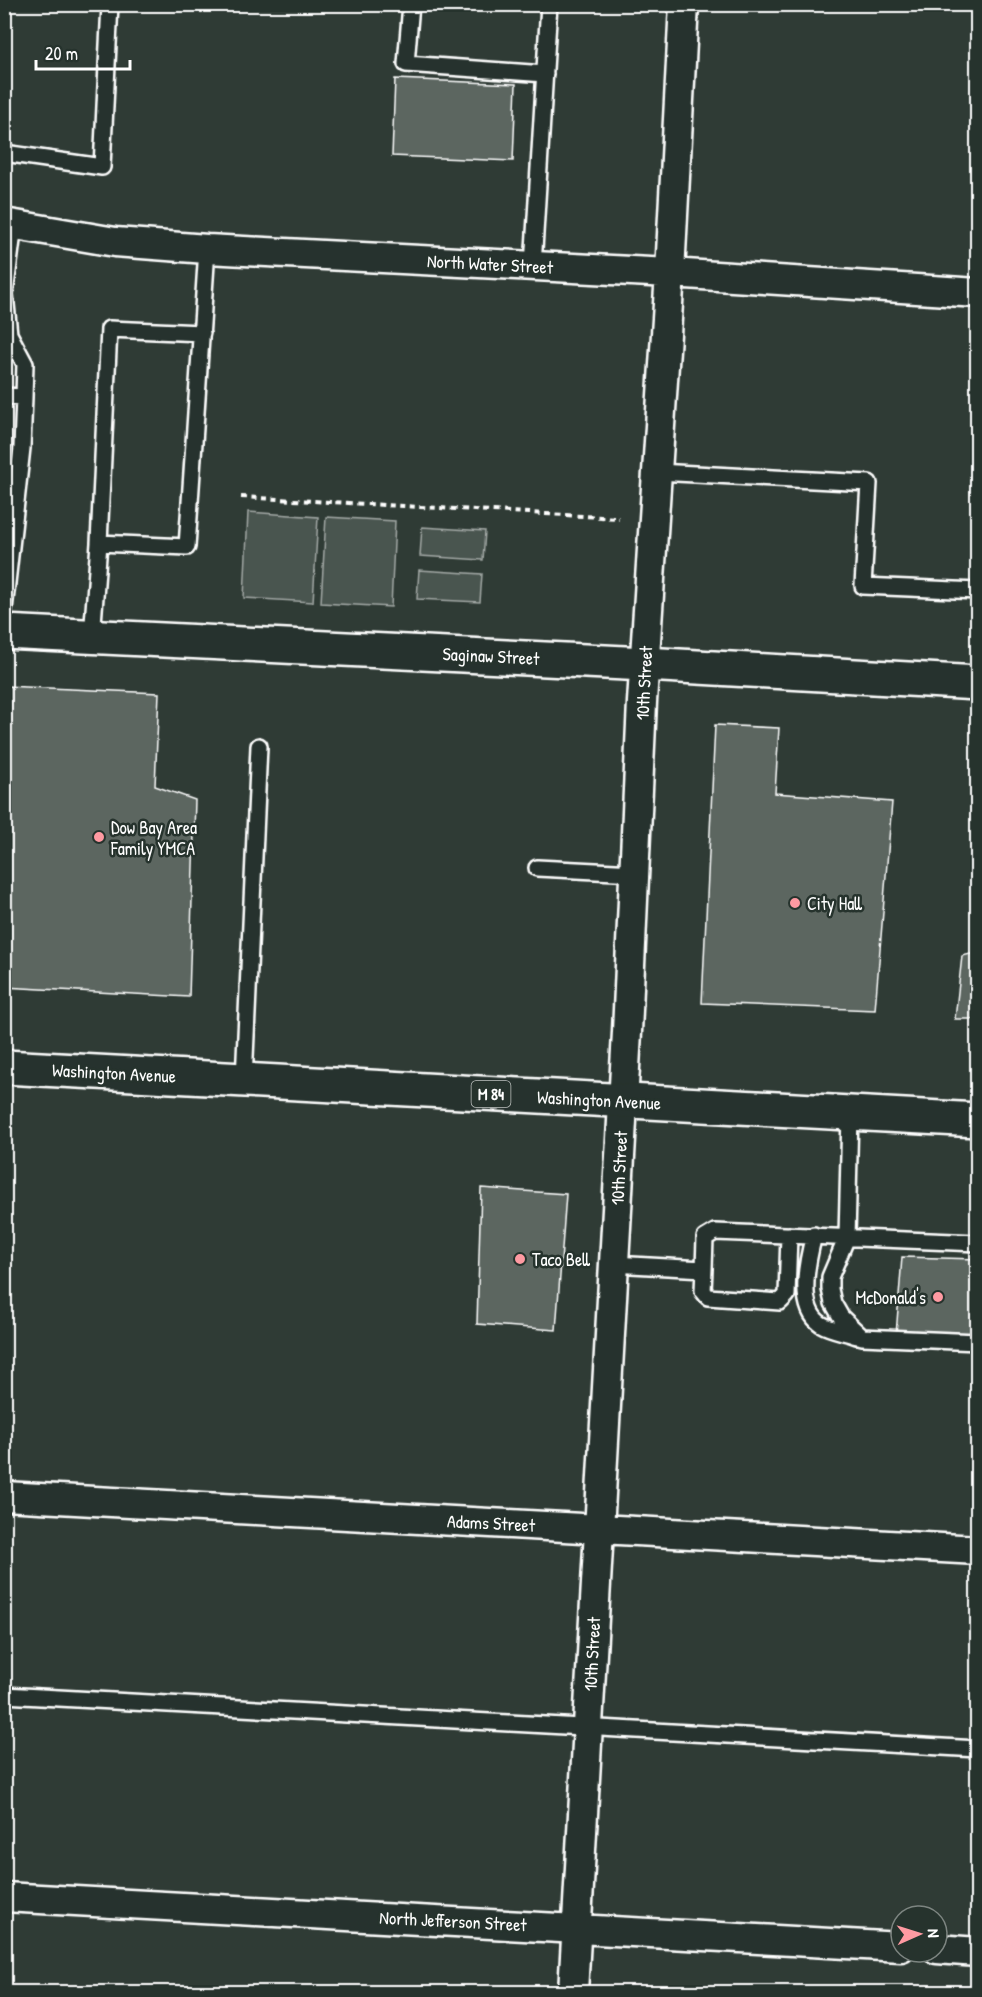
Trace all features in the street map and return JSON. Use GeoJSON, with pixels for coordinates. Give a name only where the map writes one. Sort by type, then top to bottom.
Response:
{"type":"FeatureCollection","features":[{"type":"Feature","properties":{"kind":"street","name":"10th Street"},"geometry":{"type":"LineString","coordinates":[[573,1992],[645,664],[670,273],[684,4]]}},
{"type":"Feature","properties":{"kind":"street","name":"North Water Street"},"geometry":{"type":"LineString","coordinates":[[9,224],[115,242],[207,249],[670,273],[978,293]]}},
{"type":"Feature","properties":{"kind":"street","name":"Saginaw Street"},"geometry":{"type":"LineString","coordinates":[[4,632],[978,683]]}},
{"type":"Feature","properties":{"kind":"street","name":"Washington Avenue"},"geometry":{"type":"LineString","coordinates":[[4,1067],[978,1120]]}},
{"type":"Feature","properties":{"kind":"street","name":"Adams Street"},"geometry":{"type":"LineString","coordinates":[[4,1496],[978,1550]]}},
{"type":"Feature","properties":{"kind":"street","name":"North Jefferson Street"},"geometry":{"type":"LineString","coordinates":[[4,1897],[889,1946]]}},
{"type":"Feature","properties":{"kind":"street"},"geometry":{"type":"LineString","coordinates":[[949,1951],[978,1952]]}},
{"type":"Feature","properties":{"kind":"lane"},"geometry":{"type":"LineString","coordinates":[[4,153],[102,168],[110,4]]}},
{"type":"Feature","properties":{"kind":"lane"},"geometry":{"type":"LineString","coordinates":[[411,4],[406,64],[545,74]]}},
{"type":"Feature","properties":{"kind":"lane"},"geometry":{"type":"LineString","coordinates":[[533,266],[549,4]]}},
{"type":"Feature","properties":{"kind":"lane"},"geometry":{"type":"LineString","coordinates":[[4,610],[8,541],[22,448],[25,364],[9,334],[6,313],[9,224]]}},
{"type":"Feature","properties":{"kind":"lane"},"geometry":{"type":"LineString","coordinates":[[99,543],[188,547],[207,249]]}},
{"type":"Feature","properties":{"kind":"lane"},"geometry":{"type":"LineString","coordinates":[[92,636],[99,543],[109,329],[202,333]]}},
{"type":"Feature","properties":{"kind":"lane"},"geometry":{"type":"LineString","coordinates":[[4,396],[24,397]]}},
{"type":"Feature","properties":{"kind":"lane"},"geometry":{"type":"LineString","coordinates":[[657,472],[869,483],[863,586],[978,591]]}},
{"type":"Feature","properties":{"kind":"lane"},"geometry":{"type":"LineString","coordinates":[[244,1080],[259,746]]}},
{"type":"Feature","properties":{"kind":"lane"},"geometry":{"type":"LineString","coordinates":[[537,868],[635,873]]}},
{"type":"Feature","properties":{"kind":"lane"},"geometry":{"type":"LineString","coordinates":[[850,1114],[847,1236],[830,1277],[830,1289],[833,1304],[841,1317],[862,1337]]}},
{"type":"Feature","properties":{"kind":"lane"},"geometry":{"type":"LineString","coordinates":[[789,1235],[786,1295],[780,1302],[708,1297],[703,1291],[705,1238],[715,1232],[847,1236],[978,1243]]}},
{"type":"Feature","properties":{"kind":"lane"},"geometry":{"type":"LineString","coordinates":[[814,1235],[806,1269],[806,1291],[810,1311],[820,1323],[862,1337],[978,1342]]}},
{"type":"Feature","properties":{"kind":"lane"},"geometry":{"type":"LineString","coordinates":[[613,1264],[704,1269]]}},
{"type":"Feature","properties":{"kind":"lane"},"geometry":{"type":"LineString","coordinates":[[4,1695],[978,1749]]}},
{"type":"Feature","properties":{"kind":"path"},"geometry":{"type":"LineString","coordinates":[[241,498],[619,518]]}},
{"type":"Feature","properties":{"kind":"shaded area"},"geometry":{"type":"Polygon","coordinates":[[[248,512],[318,517],[313,602],[244,598],[248,512]]]}},
{"type":"Feature","properties":{"kind":"shaded area"},"geometry":{"type":"Polygon","coordinates":[[[326,517],[395,521],[391,607],[321,603],[326,517]]]}},
{"type":"Feature","properties":{"kind":"shaded area"},"geometry":{"type":"Polygon","coordinates":[[[422,527],[485,531],[483,560],[420,556],[422,527]]]}},
{"type":"Feature","properties":{"kind":"shaded area"},"geometry":{"type":"Polygon","coordinates":[[[419,570],[482,574],[480,602],[417,599],[419,570]]]}},
{"type":"Feature","properties":{"kind":"building"},"geometry":{"type":"Polygon","coordinates":[[[395,79],[516,84],[513,161],[392,156],[395,79]]]}},
{"type":"Feature","properties":{"kind":"building","name":"Dow Bay Area Family YMCA"},"geometry":{"type":"Polygon","coordinates":[[[4,686],[159,693],[155,786],[195,800],[189,997],[4,987],[4,686]]]}},
{"type":"Feature","properties":{"kind":"building","name":"City Hall"},"geometry":{"type":"Polygon","coordinates":[[[715,725],[779,728],[775,793],[892,802],[875,1010],[702,1003],[715,725]]]}},
{"type":"Feature","properties":{"kind":"building"},"geometry":{"type":"Polygon","coordinates":[[[978,903],[978,1019],[955,1019],[962,956],[975,953],[978,903]]]}},
{"type":"Feature","properties":{"kind":"building","name":"Taco Bell"},"geometry":{"type":"Polygon","coordinates":[[[481,1188],[566,1194],[556,1330],[477,1324],[481,1188]]]}},
{"type":"Feature","properties":{"kind":"building","name":"McDonald's"},"geometry":{"type":"Polygon","coordinates":[[[902,1257],[978,1259],[978,1338],[896,1335],[902,1257]]]}},
{"type":"Feature","properties":{"kind":"place","name":"Dow Bay Area Family YMCA"},"geometry":{"type":"Point","coordinates":[99,837]}},
{"type":"Feature","properties":{"kind":"place","name":"City Hall"},"geometry":{"type":"Point","coordinates":[795,903]}},
{"type":"Feature","properties":{"kind":"place","name":"Taco Bell"},"geometry":{"type":"Point","coordinates":[520,1259]}},
{"type":"Feature","properties":{"kind":"place","name":"McDonald's"},"geometry":{"type":"Point","coordinates":[938,1297]}}]}
